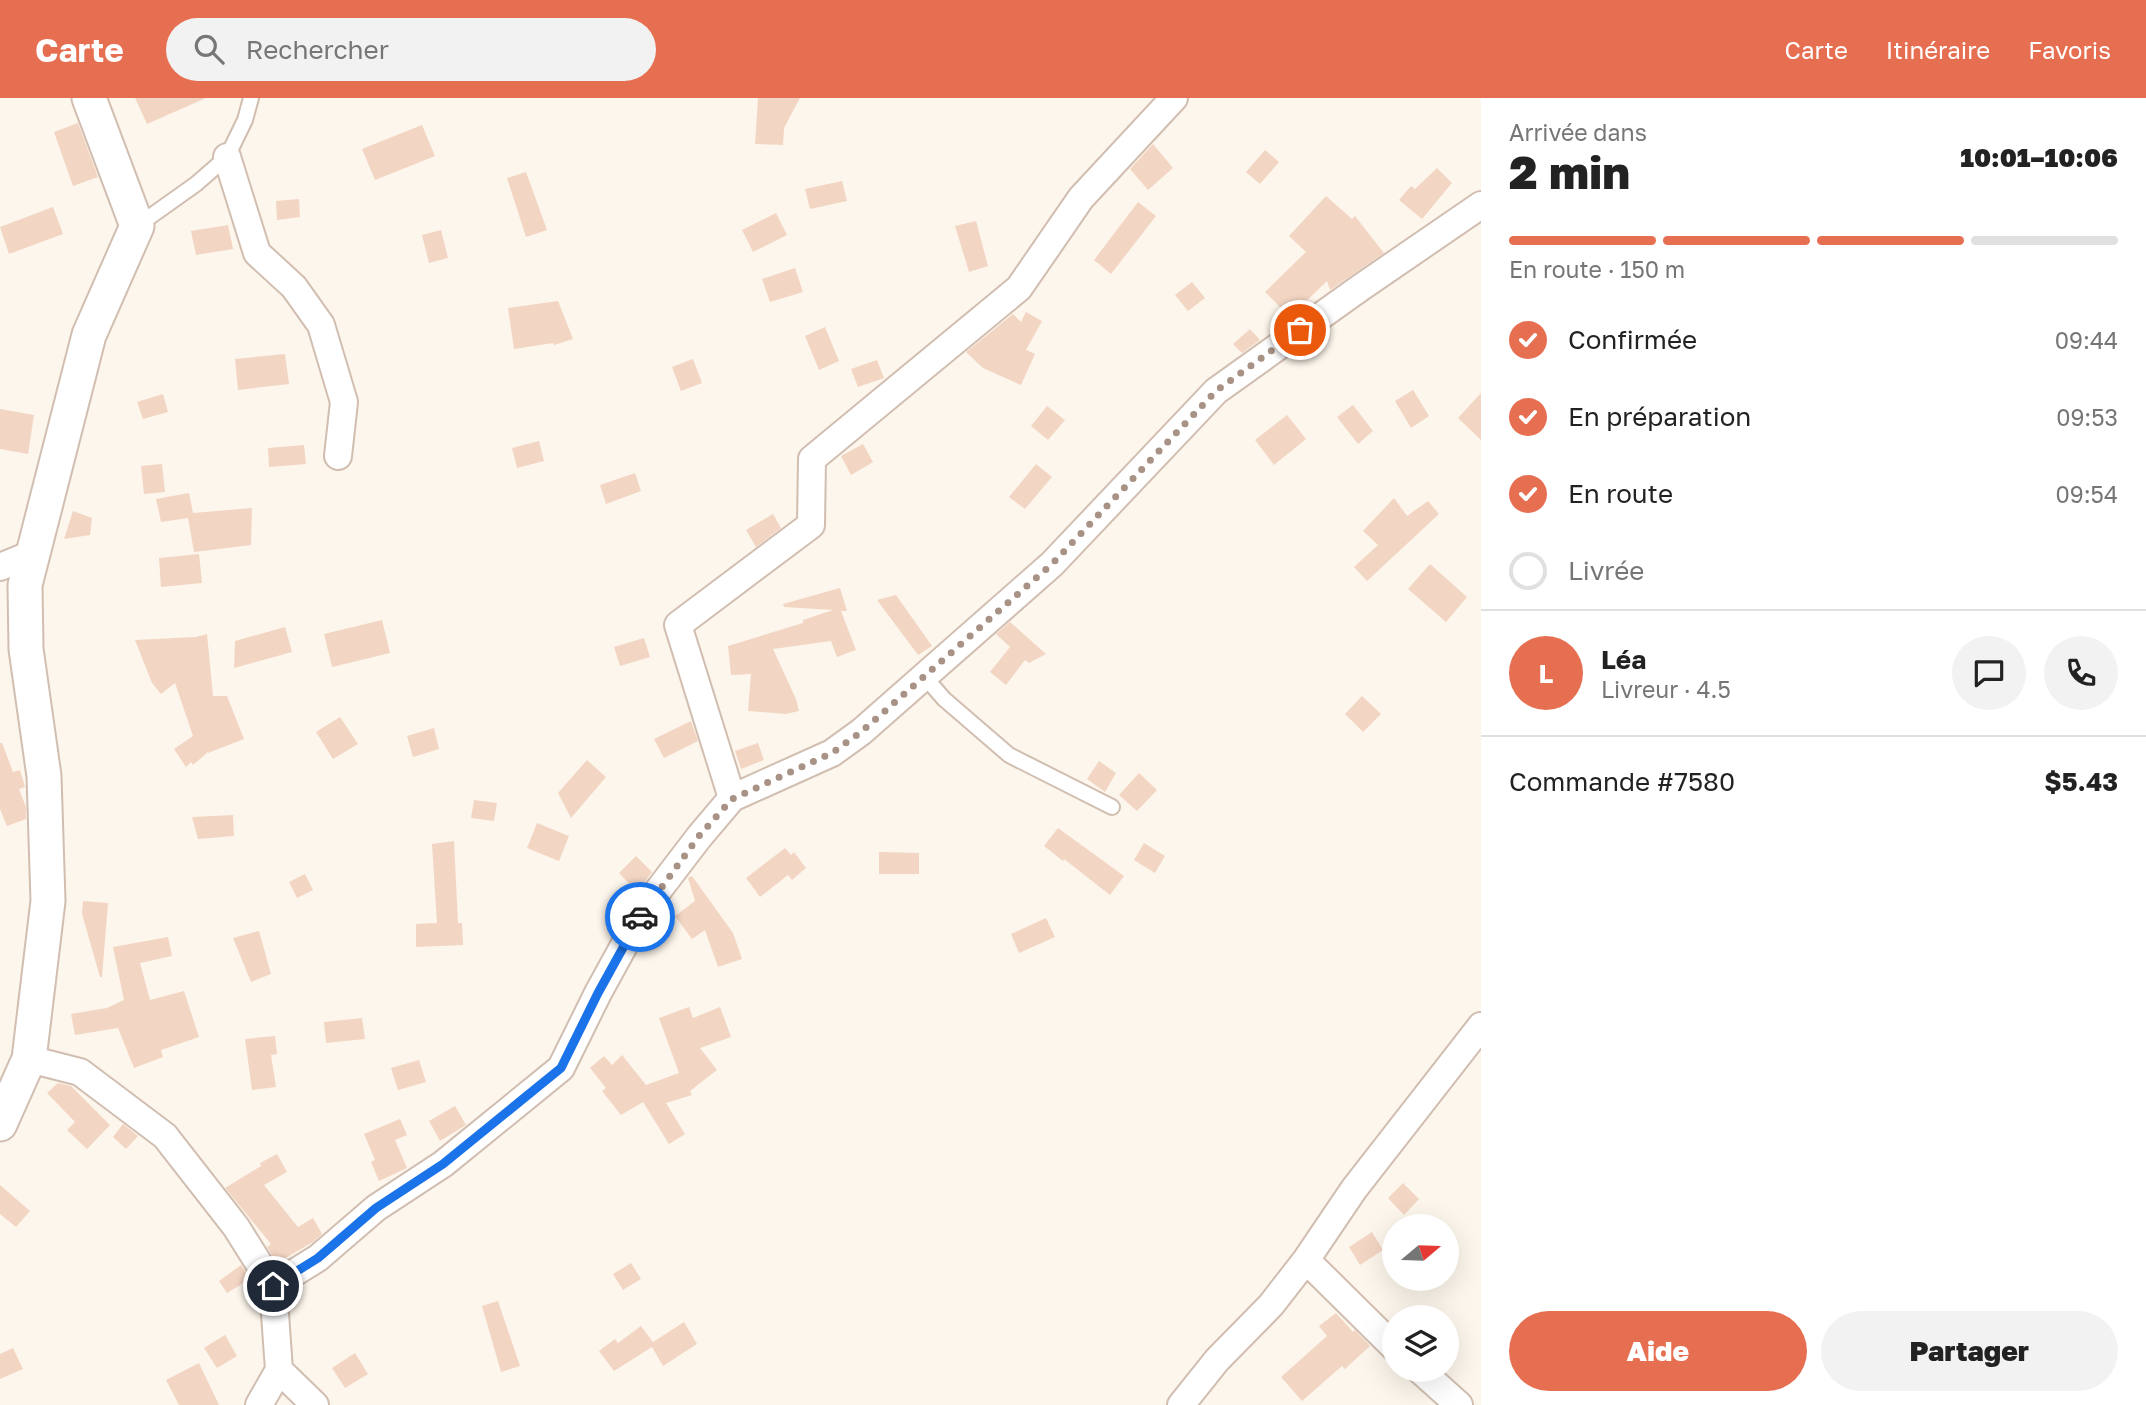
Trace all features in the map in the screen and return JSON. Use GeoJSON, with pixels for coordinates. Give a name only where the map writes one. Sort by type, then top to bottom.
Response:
{"type":"FeatureCollection","features":[{"type":"Feature","properties":{"kind":"street"},"geometry":{"type":"LineString","coordinates":[[0,1124],[29,1059],[48,901],[44,776],[26,649],[25,585],[89,335],[137,226],[89,98]]}},
{"type":"Feature","properties":{"kind":"street"},"geometry":{"type":"LineString","coordinates":[[732,799],[678,625],[811,525],[812,459],[1019,288],[1081,198],[1174,98]]}},
{"type":"Feature","properties":{"kind":"street"},"geometry":{"type":"LineString","coordinates":[[227,157],[257,253],[294,287],[321,325],[344,402],[338,456]]}},
{"type":"Feature","properties":{"kind":"street"},"geometry":{"type":"LineString","coordinates":[[273,1286],[318,1258],[376,1208],[443,1164],[561,1068],[644,909],[699,836],[732,799],[832,753],[861,732],[1052,564],[1216,391],[1481,205]]}},
{"type":"Feature","properties":{"kind":"street"},"geometry":{"type":"LineString","coordinates":[[0,567],[34,553]]}},
{"type":"Feature","properties":{"kind":"street"},"geometry":{"type":"LineString","coordinates":[[1181,1405],[1217,1360],[1271,1305],[1306,1260],[1354,1189],[1481,1026]]}},
{"type":"Feature","properties":{"kind":"street"},"geometry":{"type":"LineString","coordinates":[[29,1059],[80,1072],[164,1136],[236,1227],[273,1286],[279,1370],[259,1405]]}},
{"type":"Feature","properties":{"kind":"street"},"geometry":{"type":"LineString","coordinates":[[1306,1260],[1382,1335]]}},
{"type":"Feature","properties":{"kind":"street"},"geometry":{"type":"LineString","coordinates":[[279,1370],[315,1405]]}},
{"type":"Feature","properties":{"kind":"street"},"geometry":{"type":"LineString","coordinates":[[1433,1382],[1459,1405]]}},
{"type":"Feature","properties":{"kind":"lane"},"geometry":{"type":"LineString","coordinates":[[137,226],[196,184],[227,157],[245,120],[251,98]]}},
{"type":"Feature","properties":{"kind":"lane"},"geometry":{"type":"LineString","coordinates":[[924,676],[944,699],[1009,755],[1112,807]]}},
{"type":"Feature","properties":{"kind":"building"},"geometry":{"type":"Polygon","coordinates":[[[135,98],[206,98],[147,124],[135,98]]]}},
{"type":"Feature","properties":{"kind":"building"},"geometry":{"type":"Polygon","coordinates":[[[758,98],[800,98],[784,128],[783,145],[755,144],[758,98]]]}},
{"type":"Feature","properties":{"kind":"building"},"geometry":{"type":"Polygon","coordinates":[[[78,123],[98,177],[73,186],[54,132],[78,123]]]}},
{"type":"Feature","properties":{"kind":"building"},"geometry":{"type":"Polygon","coordinates":[[[422,125],[435,156],[375,180],[362,149],[422,125]]]}},
{"type":"Feature","properties":{"kind":"building"},"geometry":{"type":"Polygon","coordinates":[[[1153,144],[1173,168],[1148,190],[1130,169],[1153,144]]]}},
{"type":"Feature","properties":{"kind":"building"},"geometry":{"type":"Polygon","coordinates":[[[1265,150],[1279,162],[1260,184],[1246,172],[1265,150]]]}},
{"type":"Feature","properties":{"kind":"building"},"geometry":{"type":"Polygon","coordinates":[[[1437,168],[1452,183],[1422,219],[1399,200],[1411,186],[1415,189],[1437,168]]]}},
{"type":"Feature","properties":{"kind":"building"},"geometry":{"type":"Polygon","coordinates":[[[526,172],[547,230],[526,237],[507,178],[526,172]]]}},
{"type":"Feature","properties":{"kind":"building"},"geometry":{"type":"Polygon","coordinates":[[[842,181],[847,201],[810,209],[805,189],[842,181]]]}},
{"type":"Feature","properties":{"kind":"building"},"geometry":{"type":"Polygon","coordinates":[[[1326,196],[1352,219],[1355,216],[1384,253],[1330,290],[1327,281],[1290,317],[1265,292],[1306,252],[1289,236],[1326,196]]]}},
{"type":"Feature","properties":{"kind":"building"},"geometry":{"type":"Polygon","coordinates":[[[299,199],[300,217],[277,220],[276,201],[299,199]]]}},
{"type":"Feature","properties":{"kind":"building"},"geometry":{"type":"Polygon","coordinates":[[[1138,202],[1156,216],[1111,274],[1094,260],[1138,202]]]}},
{"type":"Feature","properties":{"kind":"building"},"geometry":{"type":"Polygon","coordinates":[[[53,207],[63,234],[9,254],[0,227],[53,207]]]}},
{"type":"Feature","properties":{"kind":"building"},"geometry":{"type":"Polygon","coordinates":[[[776,213],[787,235],[753,252],[742,230],[776,213]]]}},
{"type":"Feature","properties":{"kind":"building"},"geometry":{"type":"Polygon","coordinates":[[[976,221],[988,266],[969,272],[955,226],[976,221]]]}},
{"type":"Feature","properties":{"kind":"building"},"geometry":{"type":"Polygon","coordinates":[[[228,225],[233,249],[196,255],[191,231],[228,225]]]}},
{"type":"Feature","properties":{"kind":"building"},"geometry":{"type":"Polygon","coordinates":[[[441,230],[448,258],[429,263],[422,235],[441,230]]]}},
{"type":"Feature","properties":{"kind":"building"},"geometry":{"type":"Polygon","coordinates":[[[795,268],[803,292],[770,302],[762,279],[795,268]]]}},
{"type":"Feature","properties":{"kind":"building"},"geometry":{"type":"Polygon","coordinates":[[[1192,282],[1205,298],[1188,311],[1175,295],[1192,282]]]}},
{"type":"Feature","properties":{"kind":"building"},"geometry":{"type":"Polygon","coordinates":[[[558,301],[573,339],[554,345],[514,349],[508,308],[558,301]]]}},
{"type":"Feature","properties":{"kind":"building"},"geometry":{"type":"Polygon","coordinates":[[[1026,312],[1042,321],[1026,350],[1035,354],[1021,385],[983,368],[966,352],[1013,314],[1021,322],[1026,312]]]}},
{"type":"Feature","properties":{"kind":"building"},"geometry":{"type":"Polygon","coordinates":[[[825,327],[839,361],[819,370],[805,336],[825,327]]]}},
{"type":"Feature","properties":{"kind":"building"},"geometry":{"type":"Polygon","coordinates":[[[1250,329],[1260,340],[1242,353],[1233,344],[1250,329]]]}},
{"type":"Feature","properties":{"kind":"building"},"geometry":{"type":"Polygon","coordinates":[[[285,354],[289,384],[238,390],[235,359],[285,354]]]}},
{"type":"Feature","properties":{"kind":"building"},"geometry":{"type":"Polygon","coordinates":[[[693,359],[702,383],[681,391],[672,367],[693,359]]]}},
{"type":"Feature","properties":{"kind":"building"},"geometry":{"type":"Polygon","coordinates":[[[877,360],[884,378],[858,387],[851,369],[877,360]]]}},
{"type":"Feature","properties":{"kind":"building"},"geometry":{"type":"Polygon","coordinates":[[[1413,390],[1429,416],[1411,428],[1395,401],[1413,390]]]}},
{"type":"Feature","properties":{"kind":"building"},"geometry":{"type":"Polygon","coordinates":[[[1481,393],[1481,440],[1458,418],[1481,393]]]}},
{"type":"Feature","properties":{"kind":"building"},"geometry":{"type":"Polygon","coordinates":[[[163,394],[168,412],[143,419],[137,402],[163,394]]]}},
{"type":"Feature","properties":{"kind":"building"},"geometry":{"type":"Polygon","coordinates":[[[1353,405],[1373,431],[1358,444],[1337,417],[1353,405]]]}},
{"type":"Feature","properties":{"kind":"building"},"geometry":{"type":"Polygon","coordinates":[[[1047,406],[1065,420],[1048,440],[1031,426],[1047,406]]]}},
{"type":"Feature","properties":{"kind":"building"},"geometry":{"type":"Polygon","coordinates":[[[0,409],[34,415],[28,454],[0,449],[0,409]]]}},
{"type":"Feature","properties":{"kind":"building"},"geometry":{"type":"Polygon","coordinates":[[[1287,415],[1306,439],[1274,465],[1255,440],[1287,415]]]}},
{"type":"Feature","properties":{"kind":"building"},"geometry":{"type":"Polygon","coordinates":[[[539,441],[544,461],[517,468],[512,448],[539,441]]]}},
{"type":"Feature","properties":{"kind":"building"},"geometry":{"type":"Polygon","coordinates":[[[863,444],[873,462],[851,475],[841,456],[863,444]]]}},
{"type":"Feature","properties":{"kind":"building"},"geometry":{"type":"Polygon","coordinates":[[[304,445],[306,464],[269,467],[268,448],[304,445]]]}},
{"type":"Feature","properties":{"kind":"building"},"geometry":{"type":"Polygon","coordinates":[[[162,464],[165,492],[144,494],[141,466],[162,464]]]}},
{"type":"Feature","properties":{"kind":"building"},"geometry":{"type":"Polygon","coordinates":[[[1036,464],[1052,477],[1025,509],[1009,497],[1036,464]]]}},
{"type":"Feature","properties":{"kind":"building"},"geometry":{"type":"Polygon","coordinates":[[[635,473],[641,491],[606,504],[600,485],[635,473]]]}},
{"type":"Feature","properties":{"kind":"building"},"geometry":{"type":"Polygon","coordinates":[[[189,493],[193,513],[252,508],[251,545],[194,552],[188,518],[161,522],[156,499],[189,493]]]}},
{"type":"Feature","properties":{"kind":"building"},"geometry":{"type":"Polygon","coordinates":[[[1394,498],[1407,516],[1428,501],[1439,514],[1367,581],[1354,567],[1378,545],[1363,531],[1394,498]]]}},
{"type":"Feature","properties":{"kind":"building"},"geometry":{"type":"Polygon","coordinates":[[[73,511],[92,518],[90,535],[64,539],[73,511]]]}},
{"type":"Feature","properties":{"kind":"building"},"geometry":{"type":"Polygon","coordinates":[[[773,514],[781,528],[756,547],[746,530],[773,514]]]}},
{"type":"Feature","properties":{"kind":"building"},"geometry":{"type":"Polygon","coordinates":[[[199,554],[202,583],[161,587],[159,558],[199,554]]]}},
{"type":"Feature","properties":{"kind":"building"},"geometry":{"type":"Polygon","coordinates":[[[1430,564],[1467,597],[1446,622],[1408,589],[1430,564]]]}},
{"type":"Feature","properties":{"kind":"building"},"geometry":{"type":"Polygon","coordinates":[[[840,588],[847,611],[841,611],[856,650],[837,657],[831,641],[773,649],[799,711],[786,714],[748,711],[751,674],[731,675],[728,646],[803,623],[803,620],[833,610],[784,607],[783,604],[840,588]]]}},
{"type":"Feature","properties":{"kind":"building"},"geometry":{"type":"Polygon","coordinates":[[[896,595],[932,646],[918,655],[877,600],[896,595]]]}},
{"type":"Feature","properties":{"kind":"building"},"geometry":{"type":"Polygon","coordinates":[[[382,620],[390,653],[332,667],[324,634],[382,620]]]}},
{"type":"Feature","properties":{"kind":"building"},"geometry":{"type":"Polygon","coordinates":[[[1010,622],[1046,654],[1029,663],[1025,660],[1006,685],[990,672],[1010,647],[996,634],[1010,622]]]}},
{"type":"Feature","properties":{"kind":"building"},"geometry":{"type":"Polygon","coordinates":[[[285,627],[292,652],[234,668],[235,641],[285,627]]]}},
{"type":"Feature","properties":{"kind":"building"},"geometry":{"type":"Polygon","coordinates":[[[207,634],[213,696],[227,696],[244,739],[208,752],[193,765],[191,762],[186,767],[174,749],[193,736],[175,683],[161,694],[152,683],[135,640],[207,634]]]}},
{"type":"Feature","properties":{"kind":"building"},"geometry":{"type":"Polygon","coordinates":[[[644,638],[650,657],[620,666],[614,647],[644,638]]]}},
{"type":"Feature","properties":{"kind":"building"},"geometry":{"type":"Polygon","coordinates":[[[1362,696],[1381,714],[1363,732],[1345,714],[1362,696]]]}},
{"type":"Feature","properties":{"kind":"building"},"geometry":{"type":"Polygon","coordinates":[[[340,717],[358,744],[333,759],[316,732],[340,717]]]}},
{"type":"Feature","properties":{"kind":"building"},"geometry":{"type":"Polygon","coordinates":[[[691,721],[698,741],[664,758],[654,739],[691,721]]]}},
{"type":"Feature","properties":{"kind":"building"},"geometry":{"type":"Polygon","coordinates":[[[434,728],[439,749],[413,757],[407,736],[434,728]]]}},
{"type":"Feature","properties":{"kind":"building"},"geometry":{"type":"Polygon","coordinates":[[[0,743],[13,772],[20,770],[25,787],[19,789],[26,807],[26,819],[7,826],[0,809],[0,743]]]}},
{"type":"Feature","properties":{"kind":"building"},"geometry":{"type":"Polygon","coordinates":[[[758,743],[764,760],[741,769],[735,751],[758,743]]]}},
{"type":"Feature","properties":{"kind":"building"},"geometry":{"type":"Polygon","coordinates":[[[587,760],[606,777],[571,818],[558,793],[587,760]]]}},
{"type":"Feature","properties":{"kind":"building"},"geometry":{"type":"Polygon","coordinates":[[[1099,761],[1116,773],[1105,792],[1087,779],[1099,761]]]}},
{"type":"Feature","properties":{"kind":"building"},"geometry":{"type":"Polygon","coordinates":[[[1139,773],[1157,790],[1137,811],[1119,795],[1139,773]]]}},
{"type":"Feature","properties":{"kind":"building"},"geometry":{"type":"Polygon","coordinates":[[[474,800],[497,803],[494,821],[471,818],[474,800]]]}},
{"type":"Feature","properties":{"kind":"building"},"geometry":{"type":"Polygon","coordinates":[[[233,815],[234,836],[198,839],[192,817],[233,815]]]}},
{"type":"Feature","properties":{"kind":"building"},"geometry":{"type":"Polygon","coordinates":[[[537,823],[569,836],[559,861],[527,848],[537,823]]]}},
{"type":"Feature","properties":{"kind":"building"},"geometry":{"type":"Polygon","coordinates":[[[1058,828],[1124,876],[1110,895],[1044,846],[1058,828]]]}},
{"type":"Feature","properties":{"kind":"building"},"geometry":{"type":"Polygon","coordinates":[[[454,841],[458,923],[462,923],[463,945],[416,947],[416,924],[437,923],[432,844],[454,841]]]}},
{"type":"Feature","properties":{"kind":"building"},"geometry":{"type":"Polygon","coordinates":[[[1144,843],[1165,856],[1155,873],[1134,860],[1144,843]]]}},
{"type":"Feature","properties":{"kind":"building"},"geometry":{"type":"Polygon","coordinates":[[[785,848],[791,855],[794,852],[806,868],[792,880],[788,875],[760,897],[746,878],[785,848]]]}},
{"type":"Feature","properties":{"kind":"building"},"geometry":{"type":"Polygon","coordinates":[[[879,852],[919,853],[919,874],[879,874],[879,852]]]}},
{"type":"Feature","properties":{"kind":"building"},"geometry":{"type":"Polygon","coordinates":[[[636,856],[652,872],[637,892],[619,873],[636,856]]]}},
{"type":"Feature","properties":{"kind":"building"},"geometry":{"type":"Polygon","coordinates":[[[305,874],[313,890],[297,898],[289,882],[305,874]]]}},
{"type":"Feature","properties":{"kind":"building"},"geometry":{"type":"Polygon","coordinates":[[[692,876],[733,933],[742,959],[718,967],[705,930],[692,939],[675,916],[695,901],[688,878],[692,876]]]}},
{"type":"Feature","properties":{"kind":"building"},"geometry":{"type":"Polygon","coordinates":[[[83,901],[108,903],[102,977],[82,914],[83,901]]]}},
{"type":"Feature","properties":{"kind":"building"},"geometry":{"type":"Polygon","coordinates":[[[1046,918],[1055,937],[1019,953],[1011,934],[1046,918]]]}},
{"type":"Feature","properties":{"kind":"building"},"geometry":{"type":"Polygon","coordinates":[[[259,931],[271,974],[251,982],[233,938],[259,931]]]}},
{"type":"Feature","properties":{"kind":"building"},"geometry":{"type":"Polygon","coordinates":[[[168,937],[172,956],[140,963],[150,1000],[184,991],[199,1037],[161,1050],[163,1057],[134,1068],[118,1028],[75,1035],[71,1014],[107,1008],[124,1000],[113,947],[168,937]]]}},
{"type":"Feature","properties":{"kind":"building"},"geometry":{"type":"Polygon","coordinates":[[[689,1007],[693,1018],[720,1007],[731,1037],[700,1048],[717,1070],[690,1091],[692,1095],[666,1103],[685,1134],[669,1144],[643,1102],[621,1115],[602,1091],[606,1088],[590,1068],[604,1056],[612,1065],[622,1055],[646,1085],[679,1073],[659,1018],[689,1007]]]}},
{"type":"Feature","properties":{"kind":"building"},"geometry":{"type":"Polygon","coordinates":[[[362,1018],[365,1039],[326,1043],[324,1022],[362,1018]]]}},
{"type":"Feature","properties":{"kind":"building"},"geometry":{"type":"Polygon","coordinates":[[[275,1036],[277,1054],[271,1055],[276,1087],[252,1090],[245,1039],[275,1036]]]}},
{"type":"Feature","properties":{"kind":"building"},"geometry":{"type":"Polygon","coordinates":[[[419,1060],[426,1082],[398,1090],[391,1068],[419,1060]]]}},
{"type":"Feature","properties":{"kind":"building"},"geometry":{"type":"Polygon","coordinates":[[[58,1083],[71,1086],[110,1125],[87,1149],[67,1130],[75,1122],[47,1093],[58,1083]]]}},
{"type":"Feature","properties":{"kind":"building"},"geometry":{"type":"Polygon","coordinates":[[[455,1106],[466,1125],[440,1141],[429,1121],[455,1106]]]}},
{"type":"Feature","properties":{"kind":"building"},"geometry":{"type":"Polygon","coordinates":[[[400,1119],[407,1135],[395,1140],[407,1168],[379,1181],[371,1162],[375,1160],[364,1134],[400,1119]]]}},
{"type":"Feature","properties":{"kind":"building"},"geometry":{"type":"Polygon","coordinates":[[[123,1124],[138,1136],[126,1149],[113,1137],[123,1124]]]}},
{"type":"Feature","properties":{"kind":"building"},"geometry":{"type":"Polygon","coordinates":[[[277,1154],[287,1172],[264,1185],[298,1227],[313,1218],[322,1234],[277,1263],[267,1247],[271,1244],[225,1188],[277,1154]]]}},
{"type":"Feature","properties":{"kind":"building"},"geometry":{"type":"Polygon","coordinates":[[[1403,1183],[1419,1199],[1403,1214],[1388,1198],[1403,1183]]]}},
{"type":"Feature","properties":{"kind":"building"},"geometry":{"type":"Polygon","coordinates":[[[0,1185],[30,1211],[16,1227],[0,1214],[0,1185]]]}},
{"type":"Feature","properties":{"kind":"building"},"geometry":{"type":"Polygon","coordinates":[[[1372,1232],[1382,1251],[1360,1265],[1349,1247],[1372,1232]]]}},
{"type":"Feature","properties":{"kind":"building"},"geometry":{"type":"Polygon","coordinates":[[[631,1263],[641,1279],[623,1290],[613,1274],[631,1263]]]}},
{"type":"Feature","properties":{"kind":"building"},"geometry":{"type":"Polygon","coordinates":[[[241,1265],[250,1279],[227,1293],[219,1281],[241,1265]]]}},
{"type":"Feature","properties":{"kind":"building"},"geometry":{"type":"Polygon","coordinates":[[[498,1301],[520,1366],[501,1372],[482,1306],[498,1301]]]}},
{"type":"Feature","properties":{"kind":"building"},"geometry":{"type":"Polygon","coordinates":[[[1336,1313],[1370,1346],[1345,1369],[1342,1366],[1302,1401],[1281,1377],[1327,1336],[1319,1326],[1336,1313]]]}},
{"type":"Feature","properties":{"kind":"building"},"geometry":{"type":"Polygon","coordinates":[[[684,1322],[697,1344],[663,1366],[652,1347],[614,1371],[599,1351],[615,1339],[618,1343],[641,1326],[653,1342],[684,1322]]]}},
{"type":"Feature","properties":{"kind":"building"},"geometry":{"type":"Polygon","coordinates":[[[225,1335],[237,1356],[217,1368],[204,1348],[225,1335]]]}},
{"type":"Feature","properties":{"kind":"building"},"geometry":{"type":"Polygon","coordinates":[[[13,1348],[23,1369],[0,1379],[0,1354],[13,1348]]]}},
{"type":"Feature","properties":{"kind":"building"},"geometry":{"type":"Polygon","coordinates":[[[355,1353],[368,1374],[345,1388],[332,1368],[355,1353]]]}},
{"type":"Feature","properties":{"kind":"building"},"geometry":{"type":"Polygon","coordinates":[[[199,1363],[219,1405],[179,1405],[166,1380],[199,1363]]]}},
{"type":"Feature","properties":{"kind":"way so far"},"geometry":{"type":"LineString","coordinates":[[640,917],[699,836],[732,799],[832,753],[861,732],[1052,564],[1216,391],[1300,330]]}},
{"type":"Feature","properties":{"kind":"route"},"geometry":{"type":"LineString","coordinates":[[273,1286],[318,1258],[376,1208],[443,1164],[561,1068],[640,917]]}}]}
